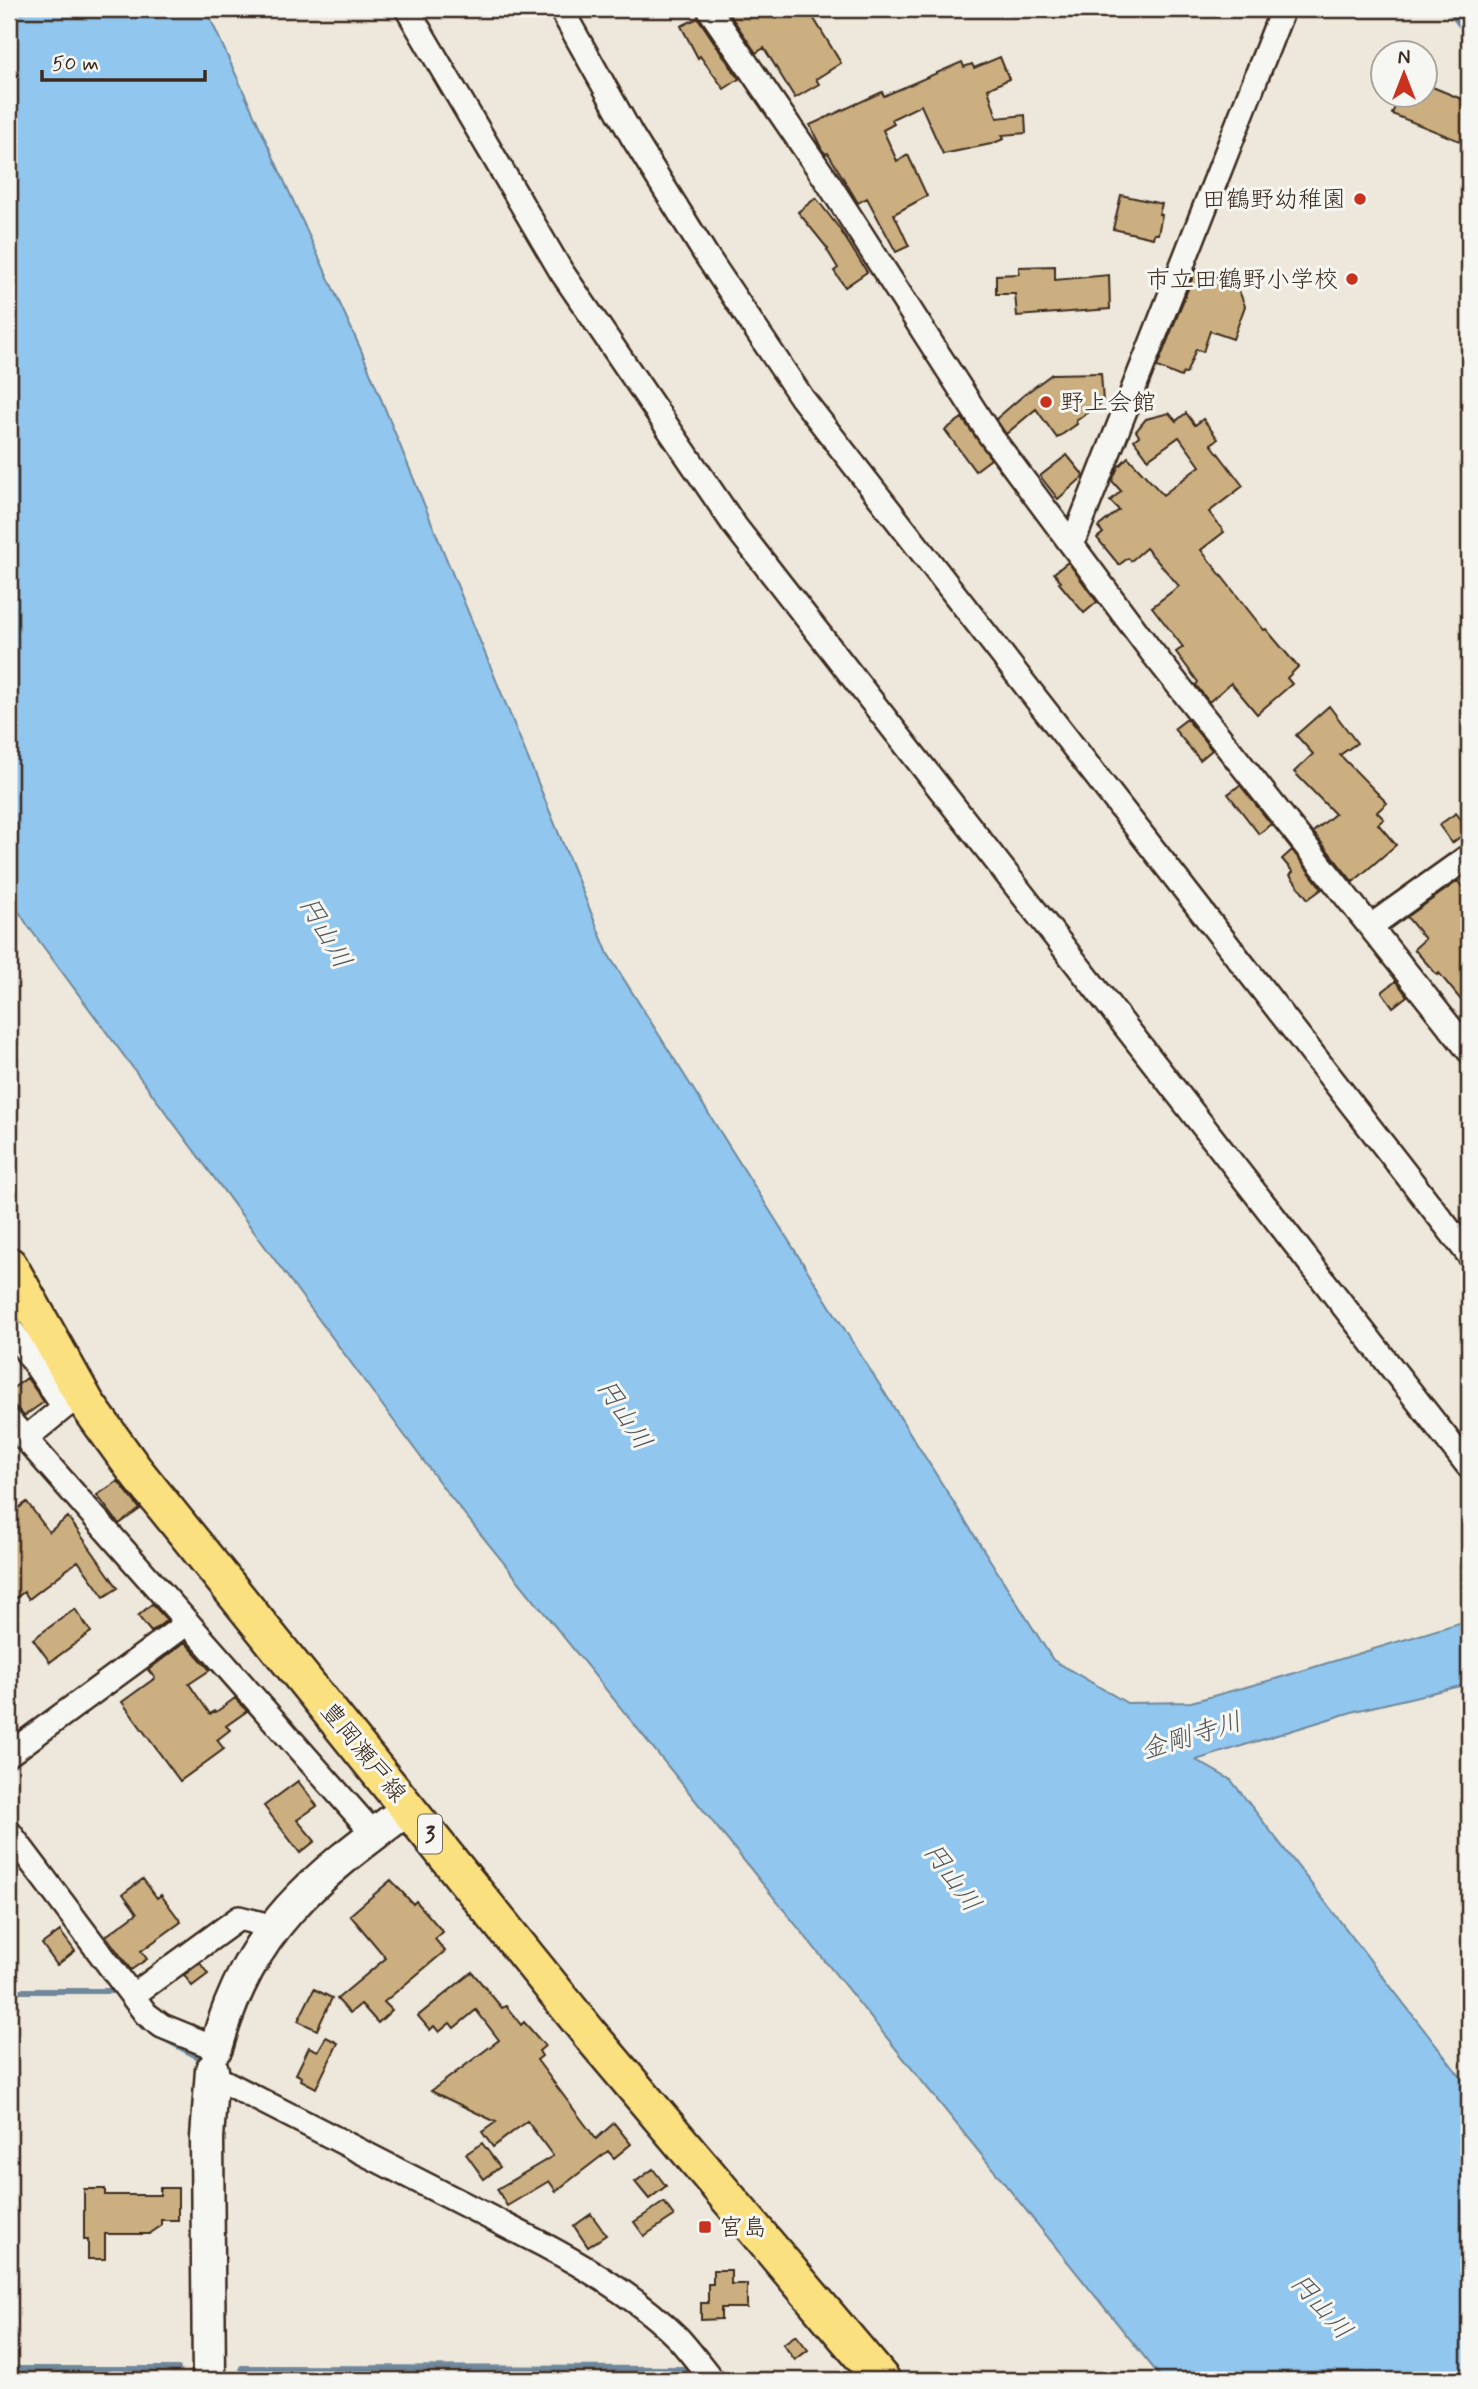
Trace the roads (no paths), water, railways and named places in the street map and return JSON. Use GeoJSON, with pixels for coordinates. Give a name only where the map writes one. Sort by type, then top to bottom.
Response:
{"type":"FeatureCollection","features":[{"type":"Feature","properties":{"kind":"main road","name":"豊岡瀬戸線"},"geometry":{"type":"LineString","coordinates":[[9,1265],[72,1400],[134,1469],[592,2037],[882,2380]]}},
{"type":"Feature","properties":{"kind":"street"},"geometry":{"type":"LineString","coordinates":[[407,9],[561,271],[735,526],[1469,1467]]}},
{"type":"Feature","properties":{"kind":"street"},"geometry":{"type":"LineString","coordinates":[[561,9],[632,136],[706,255],[802,398],[1469,1255]]}},
{"type":"Feature","properties":{"kind":"street"},"geometry":{"type":"LineString","coordinates":[[709,9],[829,184],[990,435],[1151,651],[1469,1051]]}},
{"type":"Feature","properties":{"kind":"street"},"geometry":{"type":"LineString","coordinates":[[1072,545],[1283,9]]}},
{"type":"Feature","properties":{"kind":"street"},"geometry":{"type":"LineString","coordinates":[[1371,926],[1469,856]]}},
{"type":"Feature","properties":{"kind":"street"},"geometry":{"type":"LineString","coordinates":[[9,1326],[72,1400],[24,1439]]}},
{"type":"Feature","properties":{"kind":"street"},"geometry":{"type":"LineString","coordinates":[[9,1420],[374,1834]]}},
{"type":"Feature","properties":{"kind":"street"},"geometry":{"type":"LineString","coordinates":[[9,1754],[187,1624]]}},
{"type":"Feature","properties":{"kind":"street"},"geometry":{"type":"LineString","coordinates":[[209,2380],[207,2138],[213,2064],[228,2010],[246,1968],[274,1927],[325,1873],[409,1808]]}},
{"type":"Feature","properties":{"kind":"street"},"geometry":{"type":"LineString","coordinates":[[9,1832],[132,1996],[155,2022],[213,2064],[595,2274],[679,2339],[712,2380]]}},
{"type":"Feature","properties":{"kind":"street"},"geometry":{"type":"LineString","coordinates":[[132,1996],[239,1917],[274,1927]]}},
{"type":"Feature","properties":{"kind":"water"},"geometry":{"type":"Polygon","coordinates":[[[9,9],[206,9],[361,350],[608,954],[1053,1660],[1127,1703],[1191,1702],[1469,1620],[1469,1684],[1355,1711],[1196,1760],[1231,1780],[1469,2088],[1469,2380],[1163,2380],[445,1490],[28,926],[9,896],[9,9]]]}},
{"type":"Feature","properties":{"kind":"waterway"},"geometry":{"type":"LineString","coordinates":[[1448,9],[1469,36]]}},
{"type":"Feature","properties":{"kind":"waterway"},"geometry":{"type":"LineString","coordinates":[[9,1991],[117,1991]]}},
{"type":"Feature","properties":{"kind":"waterway"},"geometry":{"type":"LineString","coordinates":[[137,2020],[143,2027],[208,2062]]}},
{"type":"Feature","properties":{"kind":"waterway"},"geometry":{"type":"LineString","coordinates":[[242,2368],[692,2369]]}},
{"type":"Feature","properties":{"kind":"waterway"},"geometry":{"type":"LineString","coordinates":[[9,2369],[178,2369]]}},
{"type":"Feature","properties":{"kind":"place","name":"田鶴野幼稚園"},"geometry":{"type":"Point","coordinates":[1360,199]}},
{"type":"Feature","properties":{"kind":"place","name":"市立田鶴野小学校"},"geometry":{"type":"Point","coordinates":[1352,279]}},
{"type":"Feature","properties":{"kind":"place","name":"野上会館"},"geometry":{"type":"Point","coordinates":[1046,402]}},
{"type":"Feature","properties":{"kind":"place","name":"宮島"},"geometry":{"type":"Point","coordinates":[705,2227]}},
{"type":"Feature","properties":{"kind":"water label","name":"円山川"},"geometry":{"type":"Point","coordinates":[326,932]}},
{"type":"Feature","properties":{"kind":"water label","name":"円山川"},"geometry":{"type":"Point","coordinates":[625,1414]}},
{"type":"Feature","properties":{"kind":"water label","name":"金剛寺川"},"geometry":{"type":"Point","coordinates":[1191,1735]}},
{"type":"Feature","properties":{"kind":"water label","name":"円山川"},"geometry":{"type":"Point","coordinates":[953,1877]}},
{"type":"Feature","properties":{"kind":"water label","name":"円山川"},"geometry":{"type":"Point","coordinates":[1322,2306]}}]}
